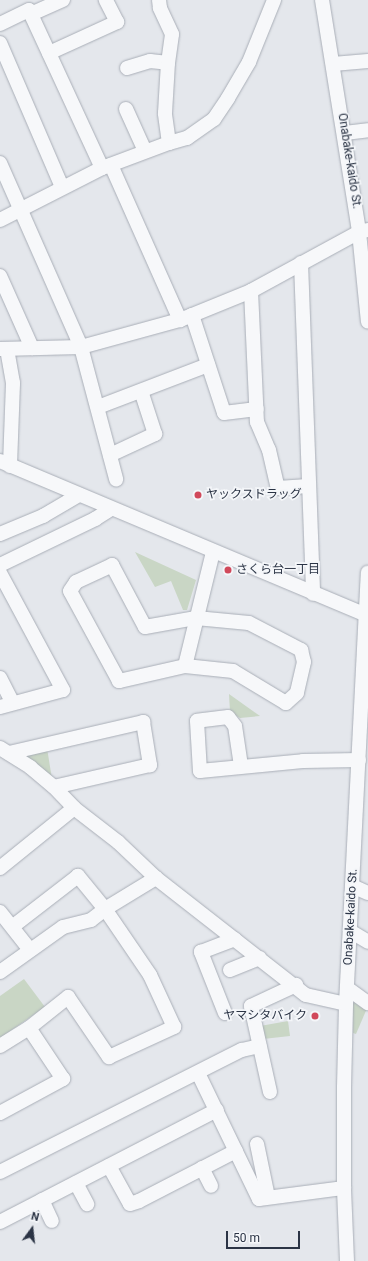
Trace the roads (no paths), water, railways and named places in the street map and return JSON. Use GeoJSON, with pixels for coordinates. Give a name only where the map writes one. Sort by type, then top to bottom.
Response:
{"type":"FeatureCollection","features":[{"type":"Feature","properties":{"kind":"street"},"geometry":{"type":"LineString","coordinates":[[31,14],[63,0]]}},
{"type":"Feature","properties":{"kind":"street"},"geometry":{"type":"LineString","coordinates":[[49,53],[117,22],[106,0]]}},
{"type":"Feature","properties":{"kind":"street"},"geometry":{"type":"LineString","coordinates":[[0,220],[62,187],[107,166],[145,151],[188,138],[214,119],[249,62],[274,0]]}},
{"type":"Feature","properties":{"kind":"street","name":"Onabake-kaido St."},"geometry":{"type":"LineString","coordinates":[[322,0],[364,231],[368,322]]}},
{"type":"Feature","properties":{"kind":"street"},"geometry":{"type":"LineString","coordinates":[[162,1],[160,8],[172,34],[168,63],[165,113],[169,143]]}},
{"type":"Feature","properties":{"kind":"street"},"geometry":{"type":"LineString","coordinates":[[0,24],[29,10],[49,53],[186,317],[208,366],[224,413],[257,409]]}},
{"type":"Feature","properties":{"kind":"street"},"geometry":{"type":"LineString","coordinates":[[0,43],[62,187]]}},
{"type":"Feature","properties":{"kind":"street"},"geometry":{"type":"LineString","coordinates":[[127,68],[150,61],[168,63]]}},
{"type":"Feature","properties":{"kind":"street"},"geometry":{"type":"LineString","coordinates":[[333,64],[368,61]]}},
{"type":"Feature","properties":{"kind":"street"},"geometry":{"type":"LineString","coordinates":[[126,109],[145,151]]}},
{"type":"Feature","properties":{"kind":"street"},"geometry":{"type":"LineString","coordinates":[[345,133],[368,130]]}},
{"type":"Feature","properties":{"kind":"street"},"geometry":{"type":"LineString","coordinates":[[1,167],[82,347],[116,479]]}},
{"type":"Feature","properties":{"kind":"street"},"geometry":{"type":"LineString","coordinates":[[364,231],[301,263],[251,291],[186,317],[82,347],[3,349],[13,383],[5,463],[213,552],[366,615]]}},
{"type":"Feature","properties":{"kind":"street"},"geometry":{"type":"LineString","coordinates":[[301,263],[313,594]]}},
{"type":"Feature","properties":{"kind":"street"},"geometry":{"type":"LineString","coordinates":[[0,276],[32,348]]}},
{"type":"Feature","properties":{"kind":"street"},"geometry":{"type":"LineString","coordinates":[[251,291],[257,422],[269,450],[278,488],[308,486]]}},
{"type":"Feature","properties":{"kind":"street"},"geometry":{"type":"LineString","coordinates":[[98,406],[208,366]]}},
{"type":"Feature","properties":{"kind":"street"},"geometry":{"type":"LineString","coordinates":[[110,454],[155,434],[141,390]]}},
{"type":"Feature","properties":{"kind":"street"},"geometry":{"type":"LineString","coordinates":[[0,534],[43,516],[79,495]]}},
{"type":"Feature","properties":{"kind":"street"},"geometry":{"type":"LineString","coordinates":[[0,565],[95,519],[111,509]]}},
{"type":"Feature","properties":{"kind":"street"},"geometry":{"type":"LineString","coordinates":[[185,666],[213,552]]}},
{"type":"Feature","properties":{"kind":"street"},"geometry":{"type":"LineString","coordinates":[[112,564],[145,627],[196,618],[249,623],[302,650],[304,662],[297,693],[286,703],[254,682],[233,671],[185,666],[119,681],[70,591],[76,582],[112,564]]}},
{"type":"Feature","properties":{"kind":"street"},"geometry":{"type":"LineString","coordinates":[[0,573],[63,690],[7,705],[0,678]]}},
{"type":"Feature","properties":{"kind":"street","name":"Onabake-kaido St."},"geometry":{"type":"LineString","coordinates":[[347,1261],[344,1188],[346,1004],[352,886],[362,802],[362,755],[368,573]]}},
{"type":"Feature","properties":{"kind":"street"},"geometry":{"type":"LineString","coordinates":[[5,751],[143,722],[150,765],[54,787]]}},
{"type":"Feature","properties":{"kind":"street"},"geometry":{"type":"LineString","coordinates":[[5,751],[54,787],[74,808],[118,842],[156,878],[296,985],[306,995],[346,1004]]}},
{"type":"Feature","properties":{"kind":"street"},"geometry":{"type":"LineString","coordinates":[[241,766],[362,755]]}},
{"type":"Feature","properties":{"kind":"street"},"geometry":{"type":"LineString","coordinates":[[0,868],[74,808]]}},
{"type":"Feature","properties":{"kind":"street"},"geometry":{"type":"LineString","coordinates":[[0,1046],[29,1028],[68,997],[109,1057],[174,1027],[150,975],[105,909],[78,876],[12,927]]}},
{"type":"Feature","properties":{"kind":"street"},"geometry":{"type":"LineString","coordinates":[[0,972],[63,927],[91,920],[105,909],[156,878]]}},
{"type":"Feature","properties":{"kind":"street"},"geometry":{"type":"LineString","coordinates":[[352,886],[368,893]]}},
{"type":"Feature","properties":{"kind":"street"},"geometry":{"type":"LineString","coordinates":[[0,912],[30,950]]}},
{"type":"Feature","properties":{"kind":"street"},"geometry":{"type":"LineString","coordinates":[[350,931],[368,942]]}},
{"type":"Feature","properties":{"kind":"street"},"geometry":{"type":"LineString","coordinates":[[225,1013],[201,952],[235,939]]}},
{"type":"Feature","properties":{"kind":"street"},"geometry":{"type":"LineString","coordinates":[[230,970],[260,958]]}},
{"type":"Feature","properties":{"kind":"street"},"geometry":{"type":"LineString","coordinates":[[270,1092],[251,1006],[296,985]]}},
{"type":"Feature","properties":{"kind":"street"},"geometry":{"type":"LineString","coordinates":[[347,988],[368,1003]]}},
{"type":"Feature","properties":{"kind":"street"},"geometry":{"type":"LineString","coordinates":[[0,1113],[63,1079],[29,1028]]}},
{"type":"Feature","properties":{"kind":"street"},"geometry":{"type":"LineString","coordinates":[[0,1172],[242,1050],[260,1046]]}},
{"type":"Feature","properties":{"kind":"street"},"geometry":{"type":"LineString","coordinates":[[198,1073],[260,1199],[344,1188]]}},
{"type":"Feature","properties":{"kind":"street"},"geometry":{"type":"LineString","coordinates":[[0,1222],[217,1110]]}},
{"type":"Feature","properties":{"kind":"street"},"geometry":{"type":"LineString","coordinates":[[257,1144],[268,1197]]}},
{"type":"Feature","properties":{"kind":"street"},"geometry":{"type":"LineString","coordinates":[[109,1166],[130,1204],[139,1201],[236,1151]]}},
{"type":"Feature","properties":{"kind":"street"},"geometry":{"type":"LineString","coordinates":[[202,1168],[211,1186]]}},
{"type":"Feature","properties":{"kind":"street"},"geometry":{"type":"LineString","coordinates":[[76,1183],[87,1204]]}},
{"type":"Feature","properties":{"kind":"street"},"geometry":{"type":"LineString","coordinates":[[42,1200],[52,1221]]}},
{"type":"Feature","properties":{"kind":"place","name":"ヤックスドラッグ"},"geometry":{"type":"Point","coordinates":[198,495]}},
{"type":"Feature","properties":{"kind":"place","name":"さくら台一丁目"},"geometry":{"type":"Point","coordinates":[228,570]}},
{"type":"Feature","properties":{"kind":"place","name":"ヤマシタバイク"},"geometry":{"type":"Point","coordinates":[315,1016]}}]}
